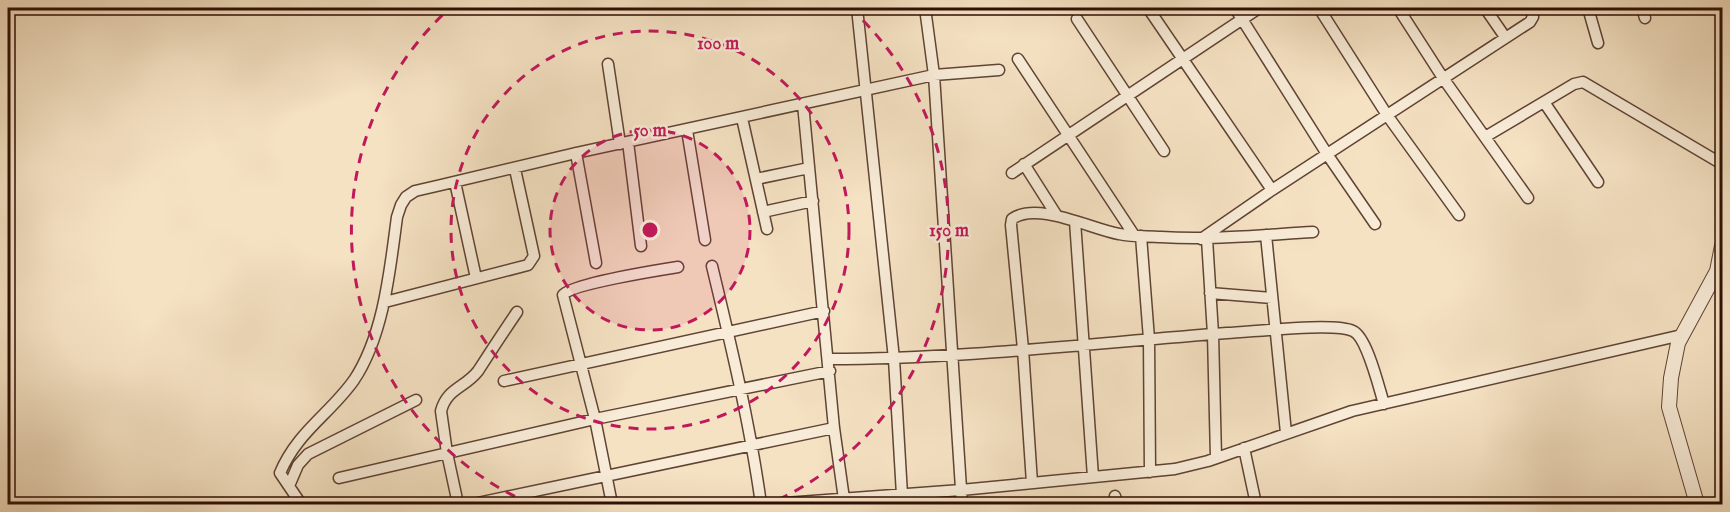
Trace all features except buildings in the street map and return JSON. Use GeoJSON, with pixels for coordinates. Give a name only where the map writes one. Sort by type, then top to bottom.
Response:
{"type":"FeatureCollection","features":[{"type":"Feature","properties":{"kind":"street"},"geometry":{"type":"LineString","coordinates":[[857,8],[894,359],[902,495]]}},
{"type":"Feature","properties":{"kind":"street"},"geometry":{"type":"LineString","coordinates":[[925,8],[934,75],[962,504]]}},
{"type":"Feature","properties":{"kind":"street"},"geometry":{"type":"LineString","coordinates":[[1148,8],[1272,190]]}},
{"type":"Feature","properties":{"kind":"street"},"geometry":{"type":"LineString","coordinates":[[1235,8],[1327,154],[1375,224]]}},
{"type":"Feature","properties":{"kind":"street"},"geometry":{"type":"LineString","coordinates":[[1012,172],[1259,8]]}},
{"type":"Feature","properties":{"kind":"street"},"geometry":{"type":"LineString","coordinates":[[1319,8],[1387,115],[1459,215]]}},
{"type":"Feature","properties":{"kind":"street"},"geometry":{"type":"LineString","coordinates":[[1398,8],[1443,78],[1528,198]]}},
{"type":"Feature","properties":{"kind":"street"},"geometry":{"type":"LineString","coordinates":[[1485,8],[1505,37]]}},
{"type":"Feature","properties":{"kind":"street"},"geometry":{"type":"LineString","coordinates":[[1204,239],[1272,190],[1530,22],[1533,17],[1530,8]]}},
{"type":"Feature","properties":{"kind":"street"},"geometry":{"type":"LineString","coordinates":[[1588,8],[1598,43]]}},
{"type":"Feature","properties":{"kind":"street"},"geometry":{"type":"LineString","coordinates":[[1077,19],[1164,151]]}},
{"type":"Feature","properties":{"kind":"street"},"geometry":{"type":"LineString","coordinates":[[1018,59],[1138,236],[1149,339],[1150,472]]}},
{"type":"Feature","properties":{"kind":"street"},"geometry":{"type":"LineString","coordinates":[[608,64],[641,246]]}},
{"type":"Feature","properties":{"kind":"street"},"geometry":{"type":"LineString","coordinates":[[301,504],[280,473],[305,432],[352,382],[365,360],[385,302],[401,205],[406,197],[415,191],[576,153],[934,75],[999,70]]}},
{"type":"Feature","properties":{"kind":"street"},"geometry":{"type":"LineString","coordinates":[[1485,137],[1574,84],[1583,82],[1722,164]]}},
{"type":"Feature","properties":{"kind":"street"},"geometry":{"type":"LineString","coordinates":[[1544,102],[1598,182]]}},
{"type":"Feature","properties":{"kind":"street"},"geometry":{"type":"LineString","coordinates":[[803,104],[834,428],[843,499]]}},
{"type":"Feature","properties":{"kind":"street"},"geometry":{"type":"LineString","coordinates":[[742,117],[767,229]]}},
{"type":"Feature","properties":{"kind":"street"},"geometry":{"type":"LineString","coordinates":[[687,129],[705,240]]}},
{"type":"Feature","properties":{"kind":"street"},"geometry":{"type":"LineString","coordinates":[[576,153],[596,263]]}},
{"type":"Feature","properties":{"kind":"street"},"geometry":{"type":"LineString","coordinates":[[1024,164],[1057,216]]}},
{"type":"Feature","properties":{"kind":"street"},"geometry":{"type":"LineString","coordinates":[[756,179],[809,168]]}},
{"type":"Feature","properties":{"kind":"street"},"geometry":{"type":"LineString","coordinates":[[385,302],[528,265],[534,256],[515,169]]}},
{"type":"Feature","properties":{"kind":"street"},"geometry":{"type":"LineString","coordinates":[[455,182],[476,279]]}},
{"type":"Feature","properties":{"kind":"street"},"geometry":{"type":"LineString","coordinates":[[764,212],[813,201]]}},
{"type":"Feature","properties":{"kind":"street"},"geometry":{"type":"LineString","coordinates":[[1032,483],[1012,219],[1017,215],[1026,214],[1057,216],[1096,229],[1138,236],[1204,239],[1313,232]]}},
{"type":"Feature","properties":{"kind":"street"},"geometry":{"type":"LineString","coordinates":[[1075,221],[1093,477]]}},
{"type":"Feature","properties":{"kind":"street"},"geometry":{"type":"LineString","coordinates":[[1266,235],[1286,433]]}},
{"type":"Feature","properties":{"kind":"street"},"geometry":{"type":"LineString","coordinates":[[1204,239],[1213,334],[1216,458]]}},
{"type":"Feature","properties":{"kind":"street"},"geometry":{"type":"LineString","coordinates":[[1697,504],[1669,407],[1671,378],[1678,343],[1717,271],[1722,246]]}},
{"type":"Feature","properties":{"kind":"street"},"geometry":{"type":"LineString","coordinates":[[712,266],[753,446],[761,504]]}},
{"type":"Feature","properties":{"kind":"street"},"geometry":{"type":"LineString","coordinates":[[612,504],[596,419],[563,296],[564,292],[600,282],[678,267]]}},
{"type":"Feature","properties":{"kind":"street"},"geometry":{"type":"LineString","coordinates":[[1210,293],[1272,298]]}},
{"type":"Feature","properties":{"kind":"street"},"geometry":{"type":"LineString","coordinates":[[504,381],[824,310]]}},
{"type":"Feature","properties":{"kind":"street"},"geometry":{"type":"LineString","coordinates":[[458,504],[441,411],[444,399],[474,376],[517,312]]}},
{"type":"Feature","properties":{"kind":"street"},"geometry":{"type":"LineString","coordinates":[[829,359],[894,359],[1213,334],[1339,327],[1354,331],[1363,339],[1384,404]]}},
{"type":"Feature","properties":{"kind":"street"},"geometry":{"type":"LineString","coordinates":[[772,504],[843,499],[863,501],[902,495],[1175,469],[1216,458],[1352,411],[1682,335]]}},
{"type":"Feature","properties":{"kind":"street"},"geometry":{"type":"LineString","coordinates":[[339,478],[596,419],[830,371]]}},
{"type":"Feature","properties":{"kind":"street"},"geometry":{"type":"LineString","coordinates":[[289,486],[298,465],[308,454],[416,400]]}},
{"type":"Feature","properties":{"kind":"street"},"geometry":{"type":"LineString","coordinates":[[473,504],[834,428]]}},
{"type":"Feature","properties":{"kind":"street"},"geometry":{"type":"LineString","coordinates":[[1244,448],[1256,504]]}}]}
